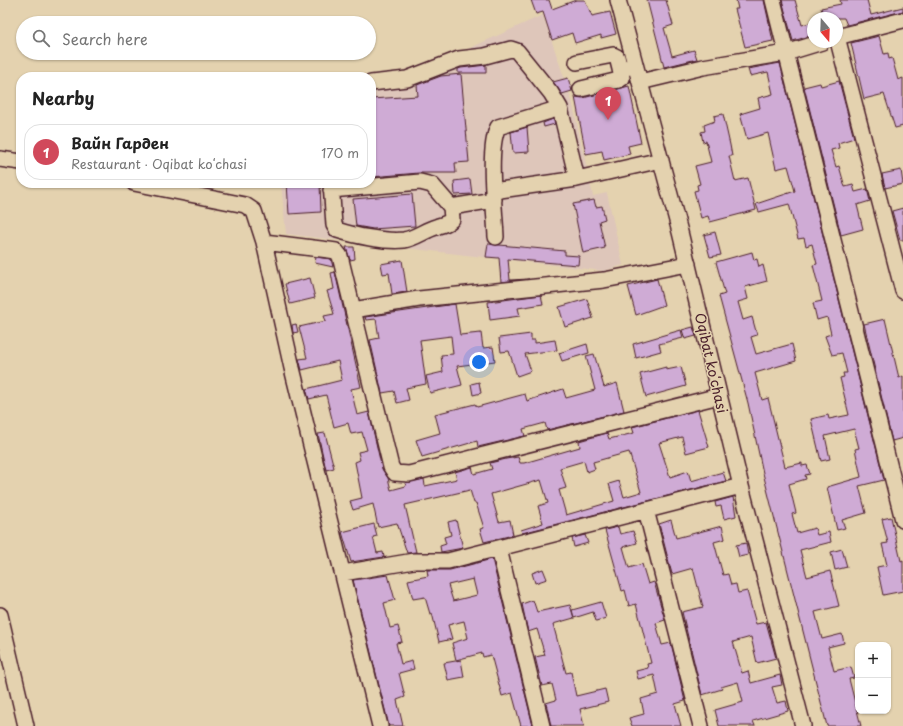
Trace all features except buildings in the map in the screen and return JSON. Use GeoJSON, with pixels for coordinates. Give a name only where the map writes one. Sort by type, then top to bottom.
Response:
{"type":"FeatureCollection","features":[{"type":"Feature","properties":{"kind":"street","name":"Oqibat koʻchasi"},"geometry":{"type":"LineString","coordinates":[[618,0],[628,68],[640,82],[661,160],[688,264],[741,486],[803,726]]}},
{"type":"Feature","properties":{"kind":"street"},"geometry":{"type":"LineString","coordinates":[[773,0],[903,520]]}},
{"type":"Feature","properties":{"kind":"street"},"geometry":{"type":"LineString","coordinates":[[843,35],[903,20]]}},
{"type":"Feature","properties":{"kind":"street"},"geometry":{"type":"LineString","coordinates":[[640,82],[703,67],[786,53],[807,47]]}},
{"type":"Feature","properties":{"kind":"street"},"geometry":{"type":"LineString","coordinates":[[840,48],[903,291]]}},
{"type":"Feature","properties":{"kind":"street"},"geometry":{"type":"LineString","coordinates":[[376,82],[407,79],[459,59],[485,56],[511,49],[517,51],[551,93],[560,108],[577,179]]}},
{"type":"Feature","properties":{"kind":"street"},"geometry":{"type":"LineString","coordinates":[[576,62],[613,55],[628,68],[620,80],[581,89]]}},
{"type":"Feature","properties":{"kind":"street"},"geometry":{"type":"LineString","coordinates":[[496,236],[493,196],[494,136],[498,127],[560,108]]}},
{"type":"Feature","properties":{"kind":"street"},"geometry":{"type":"LineString","coordinates":[[0,158],[16,161]]}},
{"type":"Feature","properties":{"kind":"street"},"geometry":{"type":"LineString","coordinates":[[451,206],[661,160]]}},
{"type":"Feature","properties":{"kind":"street"},"geometry":{"type":"LineString","coordinates":[[331,188],[334,225],[337,230],[356,236],[404,240],[417,236],[435,227],[448,224],[452,219],[451,206],[432,185],[420,182],[376,184]]}},
{"type":"Feature","properties":{"kind":"street"},"geometry":{"type":"LineString","coordinates":[[158,188],[249,207],[254,211],[264,242],[294,375],[380,726]]}},
{"type":"Feature","properties":{"kind":"street"},"geometry":{"type":"LineString","coordinates":[[264,242],[336,252],[340,256],[344,267],[391,467],[395,473],[409,474],[719,396]]}},
{"type":"Feature","properties":{"kind":"street"},"geometry":{"type":"LineString","coordinates":[[353,310],[419,300],[604,280],[688,264]]}},
{"type":"Feature","properties":{"kind":"street"},"geometry":{"type":"LineString","coordinates":[[343,573],[414,561],[448,561],[741,486]]}},
{"type":"Feature","properties":{"kind":"street"},"geometry":{"type":"LineString","coordinates":[[646,510],[701,726]]}},
{"type":"Feature","properties":{"kind":"street"},"geometry":{"type":"LineString","coordinates":[[499,549],[542,726]]}},
{"type":"Feature","properties":{"kind":"street"},"geometry":{"type":"LineString","coordinates":[[0,615],[26,726]]}},
{"type":"Feature","properties":{"kind":"shaded area"},"geometry":{"type":"Polygon","coordinates":[[[543,15],[572,101],[593,196],[607,193],[623,265],[604,271],[286,234],[281,188],[376,188],[376,77],[419,71],[543,15]]]}},
{"type":"Feature","properties":{"kind":"place","name":"Вайн Гарден"},"geometry":{"type":"Point","coordinates":[608,120]}}]}
